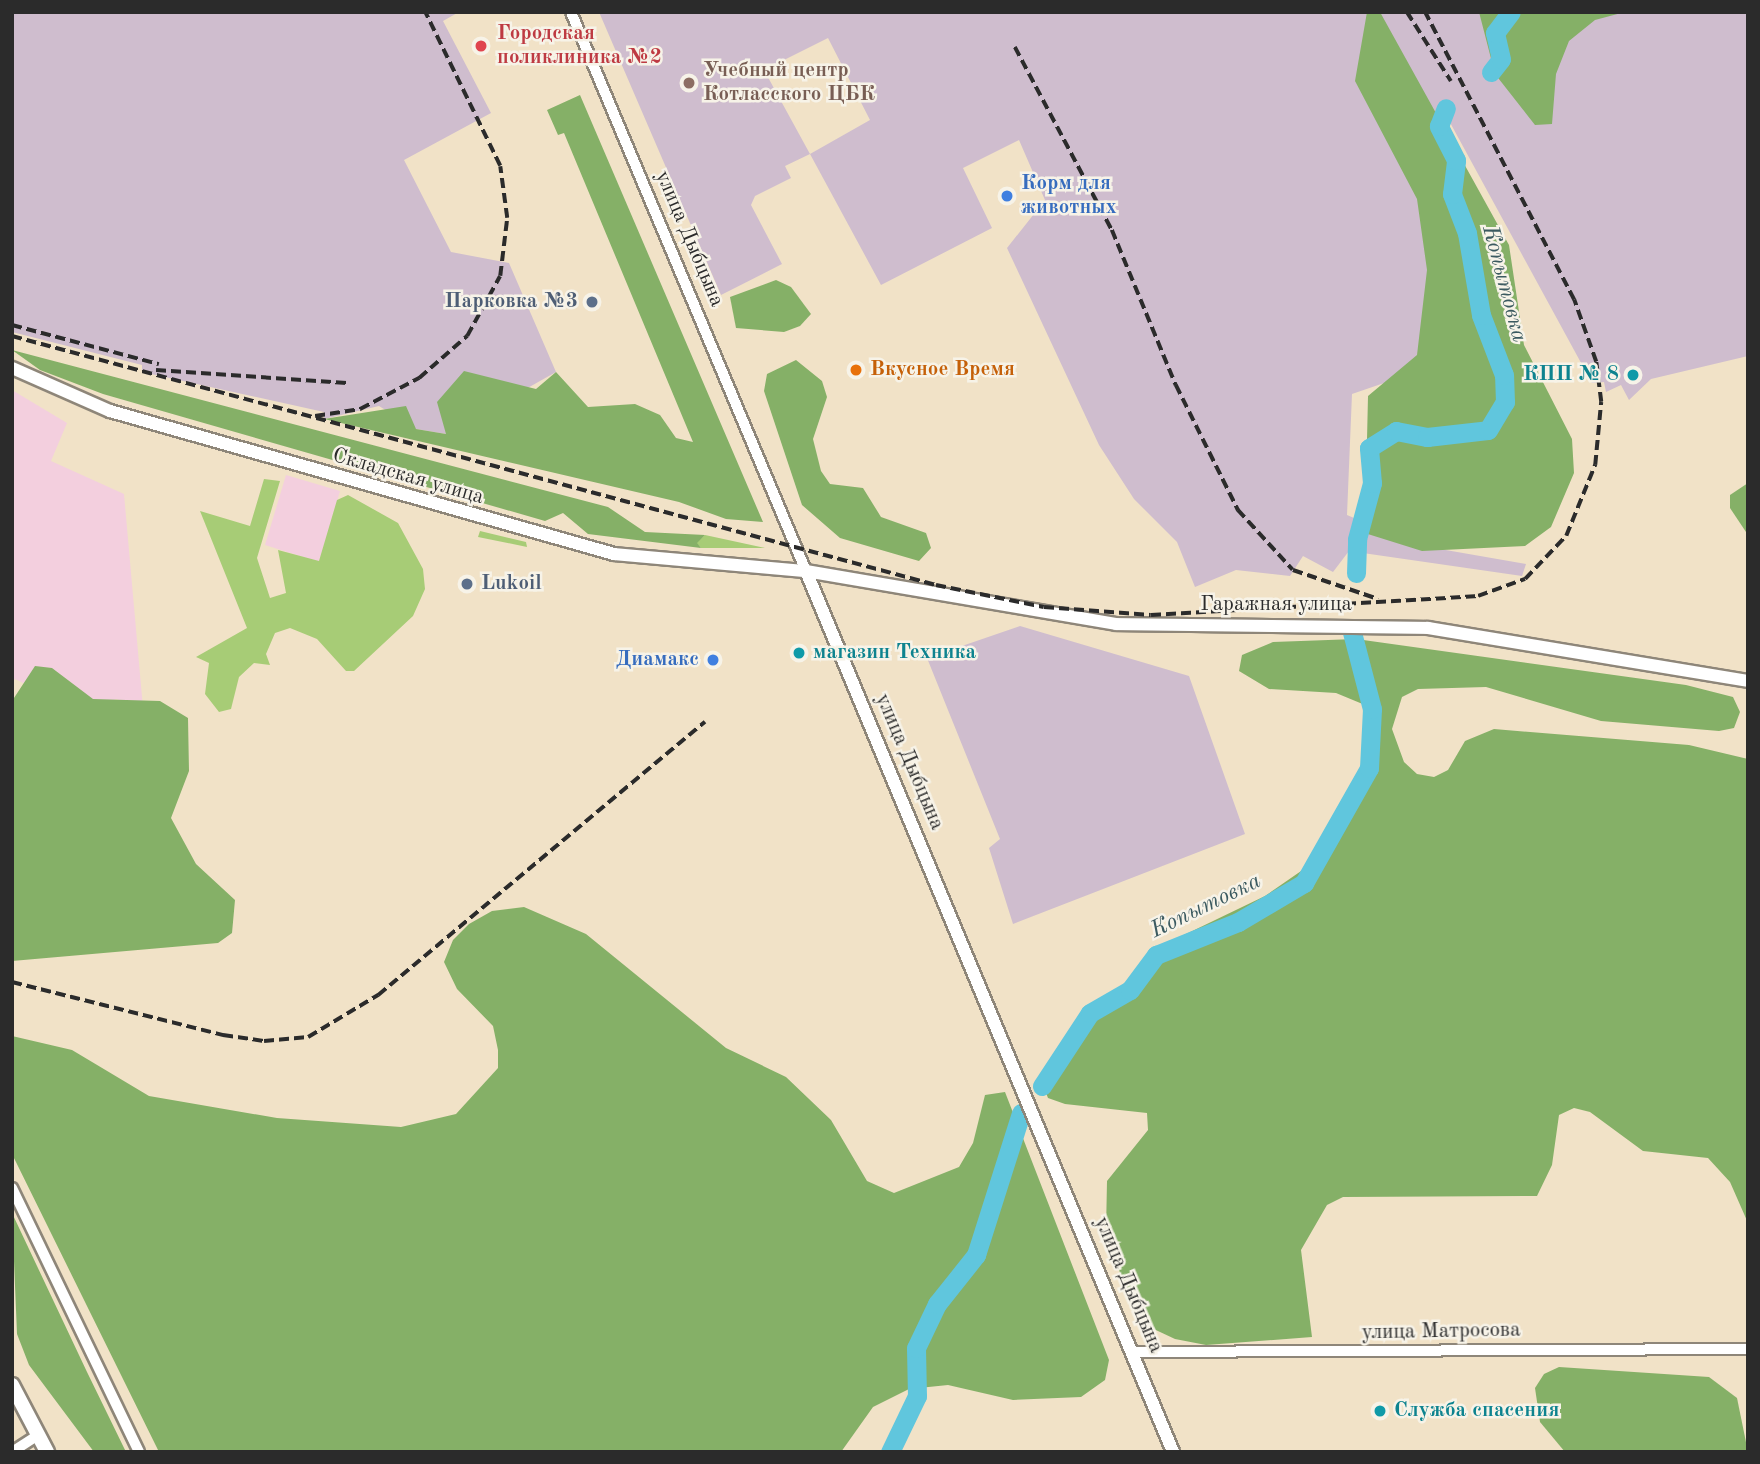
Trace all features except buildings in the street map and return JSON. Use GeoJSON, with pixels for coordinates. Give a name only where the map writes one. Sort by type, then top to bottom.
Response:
{"type":"FeatureCollection","features":[{"type":"Feature","properties":{"kind":"main road"},"geometry":{"type":"LineString","coordinates":[[12,1385],[47,1452]]}},
{"type":"Feature","properties":{"kind":"street","name":"улица Дыбцына"},"geometry":{"type":"LineString","coordinates":[[571,12],[1136,1352],[1173,1452]]}},
{"type":"Feature","properties":{"kind":"street","name":"Складская улица"},"geometry":{"type":"LineString","coordinates":[[12,368],[97,407],[545,537],[614,554],[806,570]]}},
{"type":"Feature","properties":{"kind":"street","name":"Гаражная улица"},"geometry":{"type":"LineString","coordinates":[[806,570],[1074,620],[1398,624],[1748,681]]}},
{"type":"Feature","properties":{"kind":"street"},"geometry":{"type":"LineString","coordinates":[[12,1188],[139,1452]]}},
{"type":"Feature","properties":{"kind":"street","name":"улица Матросова"},"geometry":{"type":"LineString","coordinates":[[1136,1352],[1748,1349]]}},
{"type":"Feature","properties":{"kind":"street"},"geometry":{"type":"LineString","coordinates":[[12,1452],[38,1435]]}},
{"type":"Feature","properties":{"kind":"shaded area"},"geometry":{"type":"Polygon","coordinates":[[[12,12],[459,12],[443,21],[491,113],[404,160],[451,252],[509,263],[556,372],[446,434],[416,429],[379,406],[324,419],[324,412],[142,372],[142,365],[12,332],[12,12]]]}},
{"type":"Feature","properties":{"kind":"shaded area"},"geometry":{"type":"Polygon","coordinates":[[[599,12],[1748,12],[1748,356],[1651,379],[1629,400],[1621,385],[1606,392],[1604,382],[1592,383],[1447,117],[1454,359],[1352,394],[1347,515],[1417,545],[1526,564],[1522,576],[1349,551],[1333,572],[1303,556],[1290,576],[1236,570],[1195,587],[1177,542],[1134,499],[1099,445],[1007,248],[1045,200],[1019,140],[963,168],[992,228],[881,285],[810,154],[785,166],[791,178],[755,196],[751,205],[782,264],[721,295],[599,12]],[[828,38],[764,70],[810,154],[870,120],[828,38]]]}},
{"type":"Feature","properties":{"kind":"shaded area"},"geometry":{"type":"Polygon","coordinates":[[[12,390],[67,423],[51,461],[124,494],[143,708],[116,699],[90,715],[15,679],[12,683],[12,390]]]}},
{"type":"Feature","properties":{"kind":"shaded area"},"geometry":{"type":"Polygon","coordinates":[[[286,475],[340,491],[319,562],[265,545],[286,475]]]}},
{"type":"Feature","properties":{"kind":"shaded area"},"geometry":{"type":"Polygon","coordinates":[[[1020,626],[1189,676],[1245,834],[1013,924],[989,848],[1000,839],[927,658],[1020,626]]]}},
{"type":"Feature","properties":{"kind":"green space"},"geometry":{"type":"Polygon","coordinates":[[[1367,12],[1380,12],[1509,245],[1524,345],[1572,439],[1574,473],[1551,527],[1525,546],[1422,551],[1355,530],[1366,483],[1368,396],[1417,355],[1427,270],[1417,199],[1355,81],[1367,12]]]}},
{"type":"Feature","properties":{"kind":"green space"},"geometry":{"type":"Polygon","coordinates":[[[1479,12],[1625,12],[1595,20],[1569,41],[1556,74],[1552,124],[1535,125],[1495,74],[1479,12]]]}},
{"type":"Feature","properties":{"kind":"green space"},"geometry":{"type":"Polygon","coordinates":[[[580,95],[763,522],[726,519],[679,502],[324,419],[406,406],[416,429],[446,434],[437,402],[464,371],[536,389],[556,372],[588,407],[635,404],[660,415],[676,438],[693,442],[564,133],[558,135],[547,110],[580,95]]]}},
{"type":"Feature","properties":{"kind":"green space"},"geometry":{"type":"Polygon","coordinates":[[[776,280],[791,287],[811,314],[800,326],[784,332],[736,328],[730,297],[776,280]]]}},
{"type":"Feature","properties":{"kind":"green space"},"geometry":{"type":"Polygon","coordinates":[[[12,350],[608,507],[645,532],[705,535],[697,543],[701,548],[588,534],[563,513],[545,521],[103,394],[40,370],[12,350]]]}},
{"type":"Feature","properties":{"kind":"green space"},"geometry":{"type":"Polygon","coordinates":[[[796,360],[822,381],[827,397],[813,439],[821,471],[830,484],[863,488],[881,517],[926,533],[931,548],[919,561],[840,538],[802,505],[764,391],[767,374],[796,360]]]}},
{"type":"Feature","properties":{"kind":"green space"},"geometry":{"type":"Polygon","coordinates":[[[264,479],[280,481],[257,558],[270,598],[286,593],[278,550],[319,561],[337,500],[348,495],[398,523],[423,569],[425,589],[413,616],[354,671],[346,671],[317,639],[290,628],[275,633],[266,654],[270,665],[254,663],[239,677],[231,709],[219,712],[205,694],[209,663],[196,657],[247,628],[200,511],[250,526],[264,479]]]}},
{"type":"Feature","properties":{"kind":"green space"},"geometry":{"type":"Polygon","coordinates":[[[1748,483],[1748,535],[1730,508],[1730,495],[1748,483]]]}},
{"type":"Feature","properties":{"kind":"green space"},"geometry":{"type":"Polygon","coordinates":[[[480,531],[526,542],[527,547],[478,537],[480,531]]]}},
{"type":"Feature","properties":{"kind":"green space"},"geometry":{"type":"Polygon","coordinates":[[[705,535],[765,548],[701,548],[696,543],[705,535]]]}},
{"type":"Feature","properties":{"kind":"green space"},"geometry":{"type":"Polygon","coordinates":[[[1356,639],[1686,685],[1733,697],[1740,712],[1734,728],[1719,731],[1601,721],[1486,687],[1418,689],[1402,697],[1392,729],[1404,762],[1417,774],[1434,777],[1448,770],[1465,741],[1494,729],[1689,745],[1748,759],[1748,1223],[1730,1182],[1708,1158],[1643,1151],[1590,1112],[1574,1108],[1559,1115],[1552,1165],[1537,1196],[1343,1197],[1327,1205],[1301,1250],[1312,1337],[1206,1345],[1175,1339],[1143,1324],[1132,1309],[1106,1231],[1107,1181],[1148,1130],[1147,1113],[1065,1104],[1048,1098],[1042,1083],[1047,1068],[1129,979],[1184,935],[1265,896],[1330,851],[1378,768],[1377,719],[1365,705],[1336,693],[1269,689],[1239,671],[1242,655],[1273,642],[1356,639]]]}},
{"type":"Feature","properties":{"kind":"green space"},"geometry":{"type":"Polygon","coordinates":[[[35,666],[52,668],[93,699],[160,701],[188,718],[189,771],[171,818],[196,864],[235,900],[232,933],[218,943],[12,961],[12,701],[35,666]]]}},
{"type":"Feature","properties":{"kind":"green space"},"geometry":{"type":"Polygon","coordinates":[[[524,907],[586,934],[726,1048],[786,1077],[831,1120],[867,1181],[894,1193],[959,1167],[973,1143],[985,1095],[1005,1092],[1109,1360],[1105,1380],[1081,1397],[1013,1400],[948,1385],[909,1389],[873,1407],[841,1452],[159,1452],[12,1154],[12,1036],[72,1050],[149,1096],[277,1118],[401,1127],[456,1114],[498,1068],[498,1050],[493,1026],[457,989],[444,962],[453,940],[469,924],[492,911],[524,907]]]}},
{"type":"Feature","properties":{"kind":"green space"},"geometry":{"type":"Polygon","coordinates":[[[12,1213],[126,1452],[94,1452],[29,1365],[17,1334],[12,1213]]]}},
{"type":"Feature","properties":{"kind":"green space"},"geometry":{"type":"Polygon","coordinates":[[[1559,1367],[1709,1377],[1737,1398],[1748,1452],[1565,1452],[1540,1422],[1535,1388],[1544,1374],[1559,1367]]]}},
{"type":"Feature","properties":{"kind":"waterway","name":"Копытовка"},"geometry":{"type":"LineString","coordinates":[[1491,72],[1501,59],[1495,33],[1511,12]]}},
{"type":"Feature","properties":{"kind":"waterway","name":"Копытовка"},"geometry":{"type":"LineString","coordinates":[[1356,573],[1357,539],[1372,483],[1369,448],[1396,431],[1427,437],[1488,430],[1505,402],[1504,375],[1481,315],[1467,233],[1452,194],[1456,160],[1439,126],[1446,108]]}},
{"type":"Feature","properties":{"kind":"waterway","name":"Копытовка"},"geometry":{"type":"LineString","coordinates":[[1042,1086],[1090,1013],[1130,990],[1156,955],[1238,922],[1304,883],[1369,768],[1372,709],[1352,632]]}},
{"type":"Feature","properties":{"kind":"waterway","name":"Копытовка"},"geometry":{"type":"LineString","coordinates":[[890,1452],[917,1396],[916,1348],[937,1304],[976,1255],[1021,1113]]}},
{"type":"Feature","properties":{"kind":"railway"},"geometry":{"type":"LineString","coordinates":[[315,416],[360,409],[419,378],[467,336],[500,276],[507,218],[500,166],[425,12]]}},
{"type":"Feature","properties":{"kind":"railway"},"geometry":{"type":"LineString","coordinates":[[1407,12],[1451,81]]}},
{"type":"Feature","properties":{"kind":"railway"},"geometry":{"type":"LineString","coordinates":[[12,336],[936,585],[1044,607],[1151,615],[1478,596],[1525,579],[1566,536],[1595,465],[1601,402],[1596,362],[1574,300],[1425,12]]}},
{"type":"Feature","properties":{"kind":"railway"},"geometry":{"type":"LineString","coordinates":[[1015,47],[1112,230],[1176,385],[1238,510],[1293,570],[1378,599]]}},
{"type":"Feature","properties":{"kind":"railway"},"geometry":{"type":"LineString","coordinates":[[12,325],[159,364]]}},
{"type":"Feature","properties":{"kind":"railway"},"geometry":{"type":"LineString","coordinates":[[156,370],[347,383]]}},
{"type":"Feature","properties":{"kind":"railway"},"geometry":{"type":"LineString","coordinates":[[12,982],[223,1035],[264,1041],[308,1037],[378,995],[705,722]]}},
{"type":"Feature","properties":{"kind":"place","name":"Городская поликлиника №2"},"geometry":{"type":"Point","coordinates":[481,46]}},
{"type":"Feature","properties":{"kind":"place","name":"Учебный центр Котласского ЦБК"},"geometry":{"type":"Point","coordinates":[689,83]}},
{"type":"Feature","properties":{"kind":"place","name":"Корм для животных"},"geometry":{"type":"Point","coordinates":[1007,196]}},
{"type":"Feature","properties":{"kind":"place","name":"Парковка №3"},"geometry":{"type":"Point","coordinates":[592,302]}},
{"type":"Feature","properties":{"kind":"place","name":"Вкусное Время"},"geometry":{"type":"Point","coordinates":[856,370]}},
{"type":"Feature","properties":{"kind":"place","name":"КПП № 8"},"geometry":{"type":"Point","coordinates":[1633,375]}},
{"type":"Feature","properties":{"kind":"place","name":"Lukoil"},"geometry":{"type":"Point","coordinates":[467,584]}},
{"type":"Feature","properties":{"kind":"place","name":"магазин Техника"},"geometry":{"type":"Point","coordinates":[799,653]}},
{"type":"Feature","properties":{"kind":"place","name":"Диамакс"},"geometry":{"type":"Point","coordinates":[713,660]}},
{"type":"Feature","properties":{"kind":"place","name":"Служба спасения"},"geometry":{"type":"Point","coordinates":[1380,1411]}}]}
